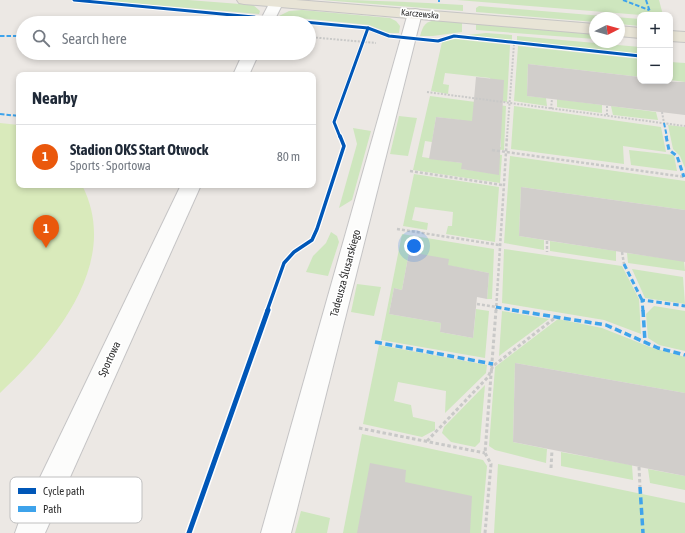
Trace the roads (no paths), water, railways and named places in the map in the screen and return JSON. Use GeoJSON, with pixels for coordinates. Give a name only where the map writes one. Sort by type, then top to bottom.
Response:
{"type":"FeatureCollection","features":[{"type":"Feature","properties":{"kind":"main road","name":"Karczewska"},"geometry":{"type":"LineString","coordinates":[[244,0],[589,28]]}},
{"type":"Feature","properties":{"kind":"main road"},"geometry":{"type":"LineString","coordinates":[[625,32],[637,33]]}},
{"type":"Feature","properties":{"kind":"main road"},"geometry":{"type":"LineString","coordinates":[[673,36],[685,37]]}},
{"type":"Feature","properties":{"kind":"street"},"geometry":{"type":"LineString","coordinates":[[269,16],[276,2]]}},
{"type":"Feature","properties":{"kind":"street","name":"Tadeusza Ślusarskiego"},"geometry":{"type":"LineString","coordinates":[[276,533],[415,13]]}},
{"type":"Feature","properties":{"kind":"street"},"geometry":{"type":"LineString","coordinates":[[242,72],[248,60]]}},
{"type":"Feature","properties":{"kind":"street","name":"Sportowa"},"geometry":{"type":"LineString","coordinates":[[54,477],[190,188]]}},
{"type":"Feature","properties":{"kind":"street","name":"Sportowa"},"geometry":{"type":"LineString","coordinates":[[30,533],[33,523]]}},
{"type":"Feature","properties":{"kind":"place","name":"Stadion OKS Start Otwock"},"geometry":{"type":"Point","coordinates":[46,248]}}]}
